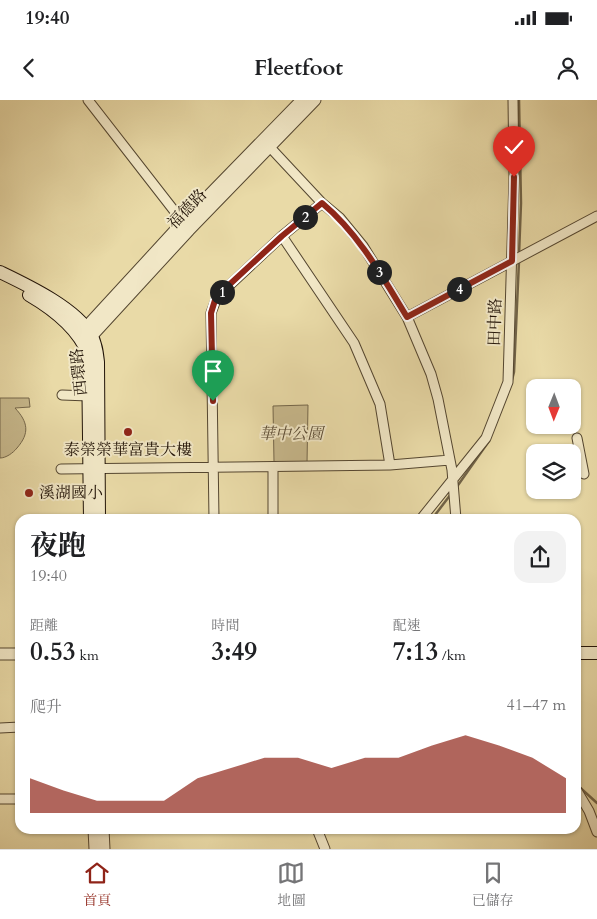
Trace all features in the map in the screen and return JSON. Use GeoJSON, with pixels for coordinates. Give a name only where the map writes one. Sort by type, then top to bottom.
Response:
{"type":"FeatureCollection","features":[{"type":"Feature","properties":{"kind":"main road","name":"西環路"},"geometry":{"type":"LineString","coordinates":[[0,272],[38,291],[76,318],[85,336],[88,354],[89,396],[98,514]]}},
{"type":"Feature","properties":{"kind":"main road","name":"西環路"},"geometry":{"type":"LineString","coordinates":[[0,282],[31,296],[85,336],[96,348],[98,362],[90,514]]}},
{"type":"Feature","properties":{"kind":"main road"},"geometry":{"type":"LineString","coordinates":[[581,646],[597,646]]}},
{"type":"Feature","properties":{"kind":"main road"},"geometry":{"type":"LineString","coordinates":[[581,653],[597,653]]}},
{"type":"Feature","properties":{"kind":"street"},"geometry":{"type":"LineString","coordinates":[[88,100],[186,226]]}},
{"type":"Feature","properties":{"kind":"street","name":"福德路"},"geometry":{"type":"LineString","coordinates":[[267,144],[302,100]]}},
{"type":"Feature","properties":{"kind":"street","name":"福德路"},"geometry":{"type":"LineString","coordinates":[[85,336],[186,226],[267,144],[315,100]]}},
{"type":"Feature","properties":{"kind":"street","name":"田中路"},"geometry":{"type":"LineString","coordinates":[[426,514],[486,438],[508,382],[514,177],[513,100]]}},
{"type":"Feature","properties":{"kind":"street"},"geometry":{"type":"LineString","coordinates":[[267,144],[322,203],[340,218],[363,246],[407,317],[431,374],[438,398],[450,460],[456,514]]}},
{"type":"Feature","properties":{"kind":"street"},"geometry":{"type":"LineString","coordinates":[[214,514],[212,305],[216,297],[282,236],[322,203]]}},
{"type":"Feature","properties":{"kind":"street"},"geometry":{"type":"LineString","coordinates":[[407,317],[597,216]]}},
{"type":"Feature","properties":{"kind":"street"},"geometry":{"type":"LineString","coordinates":[[282,236],[354,343],[380,404],[390,465]]}},
{"type":"Feature","properties":{"kind":"street"},"geometry":{"type":"LineString","coordinates":[[62,396],[89,396]]}},
{"type":"Feature","properties":{"kind":"street"},"geometry":{"type":"LineString","coordinates":[[577,438],[584,474]]}},
{"type":"Feature","properties":{"kind":"street"},"geometry":{"type":"LineString","coordinates":[[61,469],[390,465],[450,460]]}},
{"type":"Feature","properties":{"kind":"street"},"geometry":{"type":"LineString","coordinates":[[273,467],[273,514]]}},
{"type":"Feature","properties":{"kind":"street"},"geometry":{"type":"LineString","coordinates":[[0,654],[15,654]]}},
{"type":"Feature","properties":{"kind":"street"},"geometry":{"type":"LineString","coordinates":[[0,728],[15,727]]}},
{"type":"Feature","properties":{"kind":"street"},"geometry":{"type":"LineString","coordinates":[[581,797],[589,811],[597,832]]}},
{"type":"Feature","properties":{"kind":"street"},"geometry":{"type":"LineString","coordinates":[[0,799],[15,799]]}},
{"type":"Feature","properties":{"kind":"street"},"geometry":{"type":"LineString","coordinates":[[94,834],[95,849]]}},
{"type":"Feature","properties":{"kind":"street"},"geometry":{"type":"LineString","coordinates":[[103,834],[104,849]]}},
{"type":"Feature","properties":{"kind":"street"},"geometry":{"type":"LineString","coordinates":[[319,834],[326,849]]}},
{"type":"Feature","properties":{"kind":"green space"},"geometry":{"type":"Polygon","coordinates":[[[0,398],[29,398],[30,407],[15,408],[23,418],[26,432],[15,450],[7,456],[0,458],[0,398]]]}},
{"type":"Feature","properties":{"kind":"green space","name":"華中公園"},"geometry":{"type":"Polygon","coordinates":[[[308,405],[307,463],[274,462],[273,406],[308,405]]]}},
{"type":"Feature","properties":{"kind":"waterway"},"geometry":{"type":"LineString","coordinates":[[519,100],[521,203],[519,255]]}},
{"type":"Feature","properties":{"kind":"waterway"},"geometry":{"type":"LineString","coordinates":[[512,380],[514,372],[519,261]]}},
{"type":"Feature","properties":{"kind":"waterway"},"geometry":{"type":"LineString","coordinates":[[456,488],[489,441]]}},
{"type":"Feature","properties":{"kind":"waterway"},"geometry":{"type":"LineString","coordinates":[[436,514],[451,494]]}},
{"type":"Feature","properties":{"kind":"waterway"},"geometry":{"type":"LineString","coordinates":[[581,789],[597,803]]}},
{"type":"Feature","properties":{"kind":"place","name":"泰榮榮華富貴大樓"},"geometry":{"type":"Point","coordinates":[128,432]}},
{"type":"Feature","properties":{"kind":"place","name":"溪湖國小"},"geometry":{"type":"Point","coordinates":[29,493]}},
{"type":"Feature","properties":{"kind":"route"},"geometry":{"type":"LineString","coordinates":[[213,401],[211,313],[216,297],[282,236],[322,203],[340,218],[363,246],[407,317],[512,261],[514,177]]}}]}
